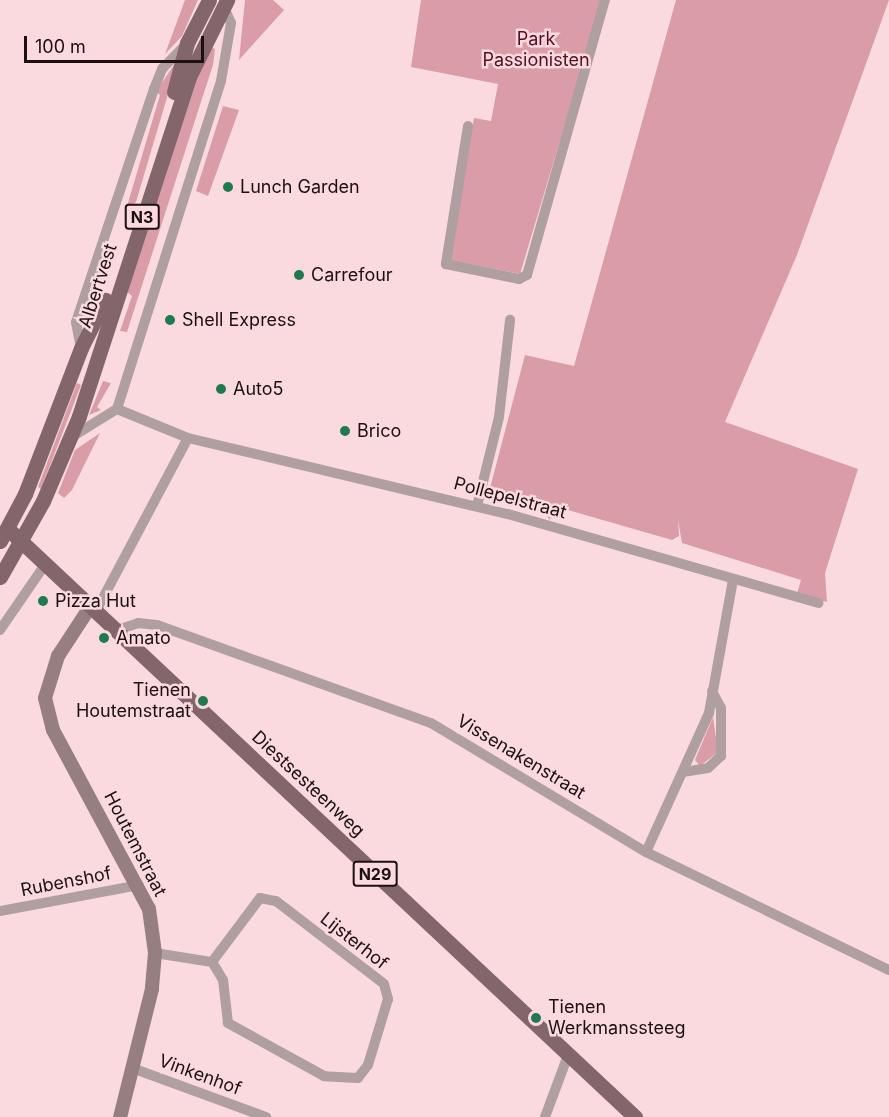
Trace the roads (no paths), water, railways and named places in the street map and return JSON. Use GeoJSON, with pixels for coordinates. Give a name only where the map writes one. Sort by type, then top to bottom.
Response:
{"type":"FeatureCollection","features":[{"type":"Feature","properties":{"kind":"main road","name":"Albertvest"},"geometry":{"type":"LineString","coordinates":[[3,529],[115,274],[187,43],[220,2]]}},
{"type":"Feature","properties":{"kind":"main road","name":"Albertvest"},"geometry":{"type":"LineString","coordinates":[[20,544],[69,438],[189,77],[220,2]]}},
{"type":"Feature","properties":{"kind":"main road","name":"Diestsesteenweg"},"geometry":{"type":"LineString","coordinates":[[3,529],[117,630],[635,1117]]}},
{"type":"Feature","properties":{"kind":"main road","name":"N3"},"geometry":{"type":"LineString","coordinates":[[0,577],[20,544]]}},
{"type":"Feature","properties":{"kind":"street"},"geometry":{"type":"LineString","coordinates":[[468,126],[446,264],[519,279],[527,275],[605,0]]}},
{"type":"Feature","properties":{"kind":"street"},"geometry":{"type":"LineString","coordinates":[[69,438],[113,413],[221,81],[231,23],[220,2]]}},
{"type":"Feature","properties":{"kind":"street","name":"Albertvest"},"geometry":{"type":"LineString","coordinates":[[81,348],[76,322],[154,88],[162,69],[187,43]]}},
{"type":"Feature","properties":{"kind":"street"},"geometry":{"type":"LineString","coordinates":[[477,506],[499,417],[510,320]]}},
{"type":"Feature","properties":{"kind":"street","name":"Pollepelstraat"},"geometry":{"type":"LineString","coordinates":[[113,413],[188,438],[477,506],[819,603]]}},
{"type":"Feature","properties":{"kind":"street"},"geometry":{"type":"LineString","coordinates":[[93,609],[188,438]]}},
{"type":"Feature","properties":{"kind":"street"},"geometry":{"type":"LineString","coordinates":[[0,630],[44,566]]}},
{"type":"Feature","properties":{"kind":"street"},"geometry":{"type":"LineString","coordinates":[[646,852],[683,772],[712,691],[733,580]]}},
{"type":"Feature","properties":{"kind":"street","name":"Houtemstraat"},"geometry":{"type":"LineString","coordinates":[[93,609],[46,682],[46,709],[139,885],[155,954],[120,1117]]}},
{"type":"Feature","properties":{"kind":"street","name":"Vissenakenstraat"},"geometry":{"type":"LineString","coordinates":[[117,630],[138,623],[157,626],[431,723],[487,752],[646,852],[889,970]]}},
{"type":"Feature","properties":{"kind":"street"},"geometry":{"type":"LineString","coordinates":[[683,772],[708,768],[721,756],[721,708],[712,691]]}},
{"type":"Feature","properties":{"kind":"street","name":"Rubenshof"},"geometry":{"type":"LineString","coordinates":[[0,911],[139,885]]}},
{"type":"Feature","properties":{"kind":"street","name":"Lijsterhof"},"geometry":{"type":"LineString","coordinates":[[260,898],[276,901],[384,984],[388,999],[368,1065],[357,1078],[324,1076],[228,1023],[223,980],[212,962],[260,898]]}},
{"type":"Feature","properties":{"kind":"street"},"geometry":{"type":"LineString","coordinates":[[155,954],[212,962]]}},
{"type":"Feature","properties":{"kind":"street"},"geometry":{"type":"LineString","coordinates":[[545,1117],[568,1055]]}},
{"type":"Feature","properties":{"kind":"street","name":"Vinkenhof"},"geometry":{"type":"LineString","coordinates":[[132,1068],[261,1116]]}},
{"type":"Feature","properties":{"kind":"place","name":"Lunch Garden"},"geometry":{"type":"Point","coordinates":[228,187]}},
{"type":"Feature","properties":{"kind":"place","name":"Carrefour"},"geometry":{"type":"Point","coordinates":[299,275]}},
{"type":"Feature","properties":{"kind":"place","name":"Shell Express"},"geometry":{"type":"Point","coordinates":[170,320]}},
{"type":"Feature","properties":{"kind":"place","name":"Auto5"},"geometry":{"type":"Point","coordinates":[221,389]}},
{"type":"Feature","properties":{"kind":"place","name":"Brico"},"geometry":{"type":"Point","coordinates":[345,431]}},
{"type":"Feature","properties":{"kind":"place","name":"Pizza Hut"},"geometry":{"type":"Point","coordinates":[43,601]}},
{"type":"Feature","properties":{"kind":"place","name":"Amato"},"geometry":{"type":"Point","coordinates":[104,638]}},
{"type":"Feature","properties":{"kind":"place","name":"Tienen Houtemstraat"},"geometry":{"type":"Point","coordinates":[203,701]}},
{"type":"Feature","properties":{"kind":"place","name":"Tienen Werkmanssteeg"},"geometry":{"type":"Point","coordinates":[536,1018]}},
{"type":"Feature","properties":{"kind":"park label","name":"Park Passionisten"},"geometry":{"type":"Point","coordinates":[536,50]}}]}
